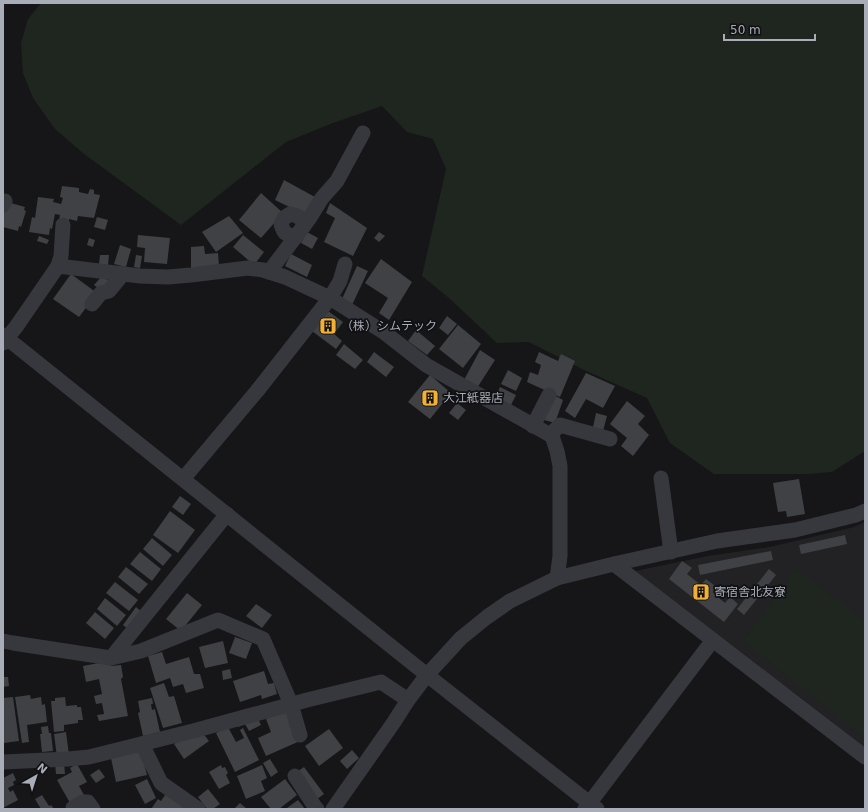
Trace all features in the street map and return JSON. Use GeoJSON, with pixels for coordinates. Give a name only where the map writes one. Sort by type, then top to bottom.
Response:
{"type":"FeatureCollection","features":[{"type":"Feature","properties":{"kind":"street"},"geometry":{"type":"LineString","coordinates":[[269,272],[300,231],[322,198],[337,181],[363,134]]}},
{"type":"Feature","properties":{"kind":"street"},"geometry":{"type":"LineString","coordinates":[[63,225],[61,256],[58,266],[16,327],[4,339],[227,514],[590,807],[713,640]]}},
{"type":"Feature","properties":{"kind":"street"},"geometry":{"type":"LineString","coordinates":[[183,479],[257,391],[330,298],[340,281],[345,264]]}},
{"type":"Feature","properties":{"kind":"street"},"geometry":{"type":"LineString","coordinates":[[58,266],[140,276],[168,277],[248,268],[285,277],[330,298],[385,333],[426,365],[552,436],[560,466],[560,556],[557,578]]}},
{"type":"Feature","properties":{"kind":"street"},"geometry":{"type":"LineString","coordinates":[[92,304],[101,293],[109,291],[123,274]]}},
{"type":"Feature","properties":{"kind":"street"},"geometry":{"type":"LineString","coordinates":[[533,426],[550,395]]}},
{"type":"Feature","properties":{"kind":"street"},"geometry":{"type":"LineString","coordinates":[[550,435],[560,425],[610,438]]}},
{"type":"Feature","properties":{"kind":"street"},"geometry":{"type":"LineString","coordinates":[[661,478],[670,552]]}},
{"type":"Feature","properties":{"kind":"street"},"geometry":{"type":"LineString","coordinates":[[333,809],[408,700],[428,675],[461,638],[510,601],[557,578],[717,541],[795,530],[856,515],[865,511]]}},
{"type":"Feature","properties":{"kind":"street"},"geometry":{"type":"LineString","coordinates":[[111,658],[227,514]]}},
{"type":"Feature","properties":{"kind":"street"},"geometry":{"type":"LineString","coordinates":[[614,564],[865,757]]}},
{"type":"Feature","properties":{"kind":"street"},"geometry":{"type":"LineString","coordinates":[[3,641],[111,658],[141,651],[218,620],[263,639],[291,704],[300,736]]}},
{"type":"Feature","properties":{"kind":"street"},"geometry":{"type":"LineString","coordinates":[[3,762],[89,757],[381,682],[408,700]]}},
{"type":"Feature","properties":{"kind":"street"},"geometry":{"type":"LineString","coordinates":[[142,744],[161,783],[198,809]]}},
{"type":"Feature","properties":{"kind":"street"},"geometry":{"type":"LineString","coordinates":[[295,776],[317,809]]}},
{"type":"Feature","properties":{"kind":"street"},"geometry":{"type":"LineString","coordinates":[[73,809],[72,808],[83,802],[88,802],[93,809]]}},
{"type":"Feature","properties":{"kind":"shaded area"},"geometry":{"type":"Polygon","coordinates":[[[41,3],[865,3],[865,451],[832,472],[808,474],[714,474],[670,443],[647,398],[584,370],[529,342],[497,343],[449,298],[422,276],[446,169],[433,139],[407,132],[382,106],[333,123],[286,142],[181,225],[84,154],[55,129],[33,98],[23,73],[21,43],[28,19],[41,3]]]}},
{"type":"Feature","properties":{"kind":"shaded area"},"geometry":{"type":"Polygon","coordinates":[[[865,522],[865,748],[800,697],[712,632],[635,571],[708,556],[770,547],[854,527],[865,522]]]}},
{"type":"Feature","properties":{"kind":"shaded area"},"geometry":{"type":"Polygon","coordinates":[[[796,569],[865,621],[865,738],[743,641],[796,569]]]}},
{"type":"Feature","properties":{"kind":"building"},"geometry":{"type":"Polygon","coordinates":[[[284,180],[315,197],[306,215],[275,200],[284,180]]]}},
{"type":"Feature","properties":{"kind":"building"},"geometry":{"type":"Polygon","coordinates":[[[62,186],[79,188],[79,192],[88,194],[90,189],[94,190],[94,194],[100,195],[94,218],[78,216],[77,221],[69,219],[69,221],[59,220],[60,215],[55,214],[52,229],[50,228],[49,235],[29,232],[32,217],[35,218],[38,197],[54,199],[53,202],[61,204],[63,198],[60,197],[62,186]]]}},
{"type":"Feature","properties":{"kind":"building"},"geometry":{"type":"Polygon","coordinates":[[[261,193],[283,213],[261,238],[239,220],[261,193]]]}},
{"type":"Feature","properties":{"kind":"building"},"geometry":{"type":"Polygon","coordinates":[[[7,202],[25,207],[24,210],[26,211],[21,227],[19,226],[18,231],[3,227],[3,217],[7,202]]]}},
{"type":"Feature","properties":{"kind":"building"},"geometry":{"type":"Polygon","coordinates":[[[330,203],[367,228],[353,256],[324,242],[335,218],[326,213],[330,203]]]}},
{"type":"Feature","properties":{"kind":"building"},"geometry":{"type":"Polygon","coordinates":[[[229,216],[243,233],[216,252],[202,232],[229,216]]]}},
{"type":"Feature","properties":{"kind":"building"},"geometry":{"type":"Polygon","coordinates":[[[97,217],[108,220],[105,230],[94,227],[97,217]]]}},
{"type":"Feature","properties":{"kind":"building"},"geometry":{"type":"Polygon","coordinates":[[[307,232],[318,238],[312,249],[301,243],[307,232]]]}},
{"type":"Feature","properties":{"kind":"building"},"geometry":{"type":"Polygon","coordinates":[[[379,232],[385,236],[379,242],[374,238],[379,232]]]}},
{"type":"Feature","properties":{"kind":"building"},"geometry":{"type":"Polygon","coordinates":[[[138,235],[170,238],[167,264],[144,262],[145,248],[137,247],[138,235]]]}},
{"type":"Feature","properties":{"kind":"building"},"geometry":{"type":"Polygon","coordinates":[[[243,235],[264,252],[254,265],[233,247],[243,235]]]}},
{"type":"Feature","properties":{"kind":"building"},"geometry":{"type":"Polygon","coordinates":[[[39,236],[49,240],[47,244],[37,241],[39,236]]]}},
{"type":"Feature","properties":{"kind":"building"},"geometry":{"type":"Polygon","coordinates":[[[89,238],[95,240],[93,247],[87,245],[89,238]]]}},
{"type":"Feature","properties":{"kind":"building"},"geometry":{"type":"Polygon","coordinates":[[[120,245],[131,249],[126,267],[114,264],[120,245]]]}},
{"type":"Feature","properties":{"kind":"building"},"geometry":{"type":"Polygon","coordinates":[[[204,246],[205,254],[218,253],[219,266],[191,269],[191,247],[204,246]]]}},
{"type":"Feature","properties":{"kind":"building"},"geometry":{"type":"Polygon","coordinates":[[[291,254],[312,265],[307,277],[285,266],[291,254]]]}},
{"type":"Feature","properties":{"kind":"building"},"geometry":{"type":"Polygon","coordinates":[[[100,255],[109,255],[108,265],[99,264],[100,255]]]}},
{"type":"Feature","properties":{"kind":"building"},"geometry":{"type":"Polygon","coordinates":[[[136,255],[142,256],[140,268],[134,267],[136,255]]]}},
{"type":"Feature","properties":{"kind":"building"},"geometry":{"type":"Polygon","coordinates":[[[381,259],[412,282],[389,320],[379,313],[388,298],[365,283],[381,259]]]}},
{"type":"Feature","properties":{"kind":"building"},"geometry":{"type":"Polygon","coordinates":[[[357,266],[368,271],[352,305],[342,299],[357,266]]]}},
{"type":"Feature","properties":{"kind":"building"},"geometry":{"type":"Polygon","coordinates":[[[71,274],[97,293],[79,317],[53,299],[71,274]]]}},
{"type":"Feature","properties":{"kind":"building"},"geometry":{"type":"Polygon","coordinates":[[[102,276],[109,281],[102,291],[94,285],[102,276]]]}},
{"type":"Feature","properties":{"kind":"building","name":"（株）シムテック"},"geometry":{"type":"Polygon","coordinates":[[[328,311],[343,322],[334,334],[342,341],[336,349],[312,331],[328,311]]]}},
{"type":"Feature","properties":{"kind":"building"},"geometry":{"type":"Polygon","coordinates":[[[447,316],[457,324],[448,335],[439,328],[447,316]]]}},
{"type":"Feature","properties":{"kind":"building"},"geometry":{"type":"Polygon","coordinates":[[[458,325],[481,344],[463,368],[439,349],[458,325]]]}},
{"type":"Feature","properties":{"kind":"building"},"geometry":{"type":"Polygon","coordinates":[[[416,330],[435,346],[427,355],[408,341],[416,330]]]}},
{"type":"Feature","properties":{"kind":"building"},"geometry":{"type":"Polygon","coordinates":[[[344,344],[363,360],[355,369],[336,355],[344,344]]]}},
{"type":"Feature","properties":{"kind":"building"},"geometry":{"type":"Polygon","coordinates":[[[480,350],[495,360],[477,388],[464,380],[480,350]]]}},
{"type":"Feature","properties":{"kind":"building"},"geometry":{"type":"Polygon","coordinates":[[[374,352],[394,367],[386,377],[367,362],[374,352]]]}},
{"type":"Feature","properties":{"kind":"building"},"geometry":{"type":"Polygon","coordinates":[[[539,352],[558,361],[561,354],[575,361],[560,397],[527,382],[530,372],[538,375],[541,365],[535,362],[539,352]]]}},
{"type":"Feature","properties":{"kind":"building"},"geometry":{"type":"Polygon","coordinates":[[[508,370],[522,378],[516,391],[501,384],[508,370]]]}},
{"type":"Feature","properties":{"kind":"building"},"geometry":{"type":"Polygon","coordinates":[[[586,373],[615,386],[603,408],[586,399],[575,418],[565,411],[586,373]]]}},
{"type":"Feature","properties":{"kind":"building","name":"大江紙器店"},"geometry":{"type":"Polygon","coordinates":[[[430,375],[451,393],[430,419],[408,402],[430,375]]]}},
{"type":"Feature","properties":{"kind":"building"},"geometry":{"type":"Polygon","coordinates":[[[500,387],[516,395],[510,407],[495,399],[500,387]]]}},
{"type":"Feature","properties":{"kind":"building"},"geometry":{"type":"Polygon","coordinates":[[[554,395],[563,400],[555,423],[544,420],[554,395]]]}},
{"type":"Feature","properties":{"kind":"building"},"geometry":{"type":"Polygon","coordinates":[[[627,401],[645,416],[638,424],[649,435],[633,456],[621,446],[627,438],[610,424],[627,401]]]}},
{"type":"Feature","properties":{"kind":"building"},"geometry":{"type":"Polygon","coordinates":[[[457,403],[466,410],[458,420],[449,413],[457,403]]]}},
{"type":"Feature","properties":{"kind":"building"},"geometry":{"type":"Polygon","coordinates":[[[596,413],[607,416],[603,431],[593,427],[596,413]]]}},
{"type":"Feature","properties":{"kind":"building"},"geometry":{"type":"Polygon","coordinates":[[[799,479],[805,514],[787,517],[786,511],[778,512],[773,483],[799,479]]]}},
{"type":"Feature","properties":{"kind":"building"},"geometry":{"type":"Polygon","coordinates":[[[180,496],[191,504],[183,515],[172,507],[180,496]]]}},
{"type":"Feature","properties":{"kind":"building"},"geometry":{"type":"Polygon","coordinates":[[[170,511],[195,530],[178,553],[153,535],[170,511]]]}},
{"type":"Feature","properties":{"kind":"building"},"geometry":{"type":"Polygon","coordinates":[[[845,535],[847,544],[801,554],[799,545],[845,535]]]}},
{"type":"Feature","properties":{"kind":"building"},"geometry":{"type":"Polygon","coordinates":[[[152,538],[172,555],[163,566],[143,549],[152,538]]]}},
{"type":"Feature","properties":{"kind":"building"},"geometry":{"type":"Polygon","coordinates":[[[771,551],[773,560],[700,575],[698,565],[771,551]]]}},
{"type":"Feature","properties":{"kind":"building"},"geometry":{"type":"Polygon","coordinates":[[[140,552],[161,569],[152,581],[130,564],[140,552]]]}},
{"type":"Feature","properties":{"kind":"building","name":"寄宿舎北友寮"},"geometry":{"type":"Polygon","coordinates":[[[682,561],[692,568],[687,574],[701,585],[706,579],[719,589],[715,595],[725,603],[730,597],[738,604],[724,622],[669,579],[682,561]]]}},
{"type":"Feature","properties":{"kind":"building"},"geometry":{"type":"Polygon","coordinates":[[[126,567],[148,584],[139,594],[118,577],[126,567]]]}},
{"type":"Feature","properties":{"kind":"building"},"geometry":{"type":"Polygon","coordinates":[[[769,569],[776,575],[744,615],[737,609],[769,569]]]}},
{"type":"Feature","properties":{"kind":"building"},"geometry":{"type":"Polygon","coordinates":[[[115,582],[138,600],[129,611],[106,593],[115,582]]]}},
{"type":"Feature","properties":{"kind":"building"},"geometry":{"type":"Polygon","coordinates":[[[187,593],[202,605],[181,631],[166,619],[187,593]]]}},
{"type":"Feature","properties":{"kind":"building"},"geometry":{"type":"Polygon","coordinates":[[[105,598],[126,615],[117,626],[97,609],[105,598]]]}},
{"type":"Feature","properties":{"kind":"building"},"geometry":{"type":"Polygon","coordinates":[[[256,604],[272,615],[262,628],[246,616],[256,604]]]}},
{"type":"Feature","properties":{"kind":"building"},"geometry":{"type":"Polygon","coordinates":[[[136,607],[142,612],[129,630],[123,625],[136,607]]]}},
{"type":"Feature","properties":{"kind":"building"},"geometry":{"type":"Polygon","coordinates":[[[95,612],[114,628],[105,639],[86,623],[95,612]]]}},
{"type":"Feature","properties":{"kind":"building"},"geometry":{"type":"Polygon","coordinates":[[[235,637],[252,643],[246,659],[229,653],[235,637]]]}},
{"type":"Feature","properties":{"kind":"building"},"geometry":{"type":"Polygon","coordinates":[[[223,641],[228,663],[205,668],[199,647],[223,641]]]}},
{"type":"Feature","properties":{"kind":"building"},"geometry":{"type":"Polygon","coordinates":[[[162,652],[166,664],[189,657],[194,674],[200,674],[204,688],[186,693],[183,684],[173,687],[170,678],[156,683],[148,656],[162,652]]]}},
{"type":"Feature","properties":{"kind":"building"},"geometry":{"type":"Polygon","coordinates":[[[110,661],[111,666],[121,665],[123,677],[121,679],[128,716],[99,721],[97,715],[104,714],[102,703],[96,704],[94,696],[102,694],[99,679],[86,682],[83,666],[110,661]]]}},
{"type":"Feature","properties":{"kind":"building"},"geometry":{"type":"Polygon","coordinates":[[[230,669],[232,678],[223,680],[222,671],[230,669]]]}},
{"type":"Feature","properties":{"kind":"building"},"geometry":{"type":"Polygon","coordinates":[[[264,671],[268,684],[274,683],[277,694],[262,699],[261,695],[240,702],[233,681],[264,671]]]}},
{"type":"Feature","properties":{"kind":"building"},"geometry":{"type":"Polygon","coordinates":[[[3,677],[8,677],[9,686],[3,687],[3,677]]]}},
{"type":"Feature","properties":{"kind":"building"},"geometry":{"type":"Polygon","coordinates":[[[164,683],[169,697],[174,696],[182,723],[163,728],[150,688],[164,683]]]}},
{"type":"Feature","properties":{"kind":"building"},"geometry":{"type":"Polygon","coordinates":[[[30,695],[31,699],[41,697],[42,705],[45,704],[47,722],[27,725],[29,742],[22,743],[15,697],[30,695]]]}},
{"type":"Feature","properties":{"kind":"building"},"geometry":{"type":"Polygon","coordinates":[[[13,697],[19,741],[4,743],[3,698],[13,697]]]}},
{"type":"Feature","properties":{"kind":"building"},"geometry":{"type":"Polygon","coordinates":[[[65,697],[66,706],[77,705],[77,707],[81,707],[83,720],[78,720],[78,723],[64,725],[64,731],[54,732],[51,701],[55,701],[55,698],[65,697]]]}},
{"type":"Feature","properties":{"kind":"building"},"geometry":{"type":"Polygon","coordinates":[[[152,698],[152,710],[155,709],[160,732],[143,736],[138,713],[140,712],[138,701],[152,698]]]}},
{"type":"Feature","properties":{"kind":"building"},"geometry":{"type":"Polygon","coordinates":[[[286,710],[300,741],[266,756],[258,738],[271,732],[266,719],[286,710]]]}},
{"type":"Feature","properties":{"kind":"building"},"geometry":{"type":"Polygon","coordinates":[[[256,715],[261,725],[249,731],[245,724],[238,727],[237,725],[256,715]]]}},
{"type":"Feature","properties":{"kind":"building"},"geometry":{"type":"Polygon","coordinates":[[[48,726],[49,733],[51,733],[53,751],[42,752],[40,734],[42,734],[41,727],[48,726]]]}},
{"type":"Feature","properties":{"kind":"building"},"geometry":{"type":"Polygon","coordinates":[[[228,727],[236,742],[244,738],[240,730],[243,728],[259,760],[235,772],[216,733],[228,727]]]}},
{"type":"Feature","properties":{"kind":"building"},"geometry":{"type":"Polygon","coordinates":[[[329,729],[343,748],[319,766],[305,746],[329,729]]]}},
{"type":"Feature","properties":{"kind":"building"},"geometry":{"type":"Polygon","coordinates":[[[201,731],[209,741],[184,759],[174,744],[188,735],[201,731]]]}},
{"type":"Feature","properties":{"kind":"building"},"geometry":{"type":"Polygon","coordinates":[[[66,732],[69,755],[57,757],[54,734],[66,732]]]}},
{"type":"Feature","properties":{"kind":"building"},"geometry":{"type":"Polygon","coordinates":[[[352,750],[359,758],[347,769],[340,761],[352,750]]]}},
{"type":"Feature","properties":{"kind":"building"},"geometry":{"type":"Polygon","coordinates":[[[141,751],[147,775],[116,782],[111,758],[141,751]]]}},
{"type":"Feature","properties":{"kind":"building"},"geometry":{"type":"Polygon","coordinates":[[[270,759],[278,772],[271,777],[263,763],[270,759]]]}},
{"type":"Feature","properties":{"kind":"building"},"geometry":{"type":"Polygon","coordinates":[[[55,763],[64,763],[65,774],[56,774],[55,763]]]}},
{"type":"Feature","properties":{"kind":"building"},"geometry":{"type":"Polygon","coordinates":[[[77,764],[87,782],[79,786],[84,795],[70,803],[57,780],[72,772],[70,768],[77,764]]]}},
{"type":"Feature","properties":{"kind":"building"},"geometry":{"type":"Polygon","coordinates":[[[221,765],[222,768],[225,767],[228,773],[226,775],[230,783],[219,789],[209,772],[221,765]]]}},
{"type":"Feature","properties":{"kind":"building"},"geometry":{"type":"Polygon","coordinates":[[[262,765],[267,778],[261,781],[265,791],[246,799],[237,776],[262,765]]]}},
{"type":"Feature","properties":{"kind":"building"},"geometry":{"type":"Polygon","coordinates":[[[304,767],[324,794],[317,799],[297,772],[304,767]]]}},
{"type":"Feature","properties":{"kind":"building"},"geometry":{"type":"Polygon","coordinates":[[[99,769],[105,777],[96,783],[90,775],[99,769]]]}},
{"type":"Feature","properties":{"kind":"building"},"geometry":{"type":"Polygon","coordinates":[[[13,773],[16,780],[13,782],[14,785],[8,788],[10,792],[13,790],[18,800],[3,808],[3,778],[13,773]]]}},
{"type":"Feature","properties":{"kind":"building"},"geometry":{"type":"Polygon","coordinates":[[[147,779],[156,798],[145,804],[135,785],[147,779]]]}},
{"type":"Feature","properties":{"kind":"building"},"geometry":{"type":"Polygon","coordinates":[[[285,779],[297,795],[279,809],[271,809],[261,797],[285,779]]]}},
{"type":"Feature","properties":{"kind":"building"},"geometry":{"type":"Polygon","coordinates":[[[208,789],[220,804],[213,809],[207,809],[198,797],[208,789]]]}},
{"type":"Feature","properties":{"kind":"building"},"geometry":{"type":"Polygon","coordinates":[[[167,792],[189,809],[151,809],[158,799],[161,801],[167,792]]]}},
{"type":"Feature","properties":{"kind":"building"},"geometry":{"type":"Polygon","coordinates":[[[42,795],[49,806],[51,805],[54,809],[41,809],[35,799],[42,795]]]}},
{"type":"Feature","properties":{"kind":"building"},"geometry":{"type":"Polygon","coordinates":[[[298,800],[305,809],[287,808],[298,800]]]}},
{"type":"Feature","properties":{"kind":"building"},"geometry":{"type":"Polygon","coordinates":[[[240,803],[247,809],[234,809],[240,803]]]}},
{"type":"Feature","properties":{"kind":"place","name":"（株）シムテック"},"geometry":{"type":"Point","coordinates":[328,326]}},
{"type":"Feature","properties":{"kind":"place","name":"大江紙器店"},"geometry":{"type":"Point","coordinates":[430,398]}},
{"type":"Feature","properties":{"kind":"place","name":"寄宿舎北友寮"},"geometry":{"type":"Point","coordinates":[701,592]}}]}
